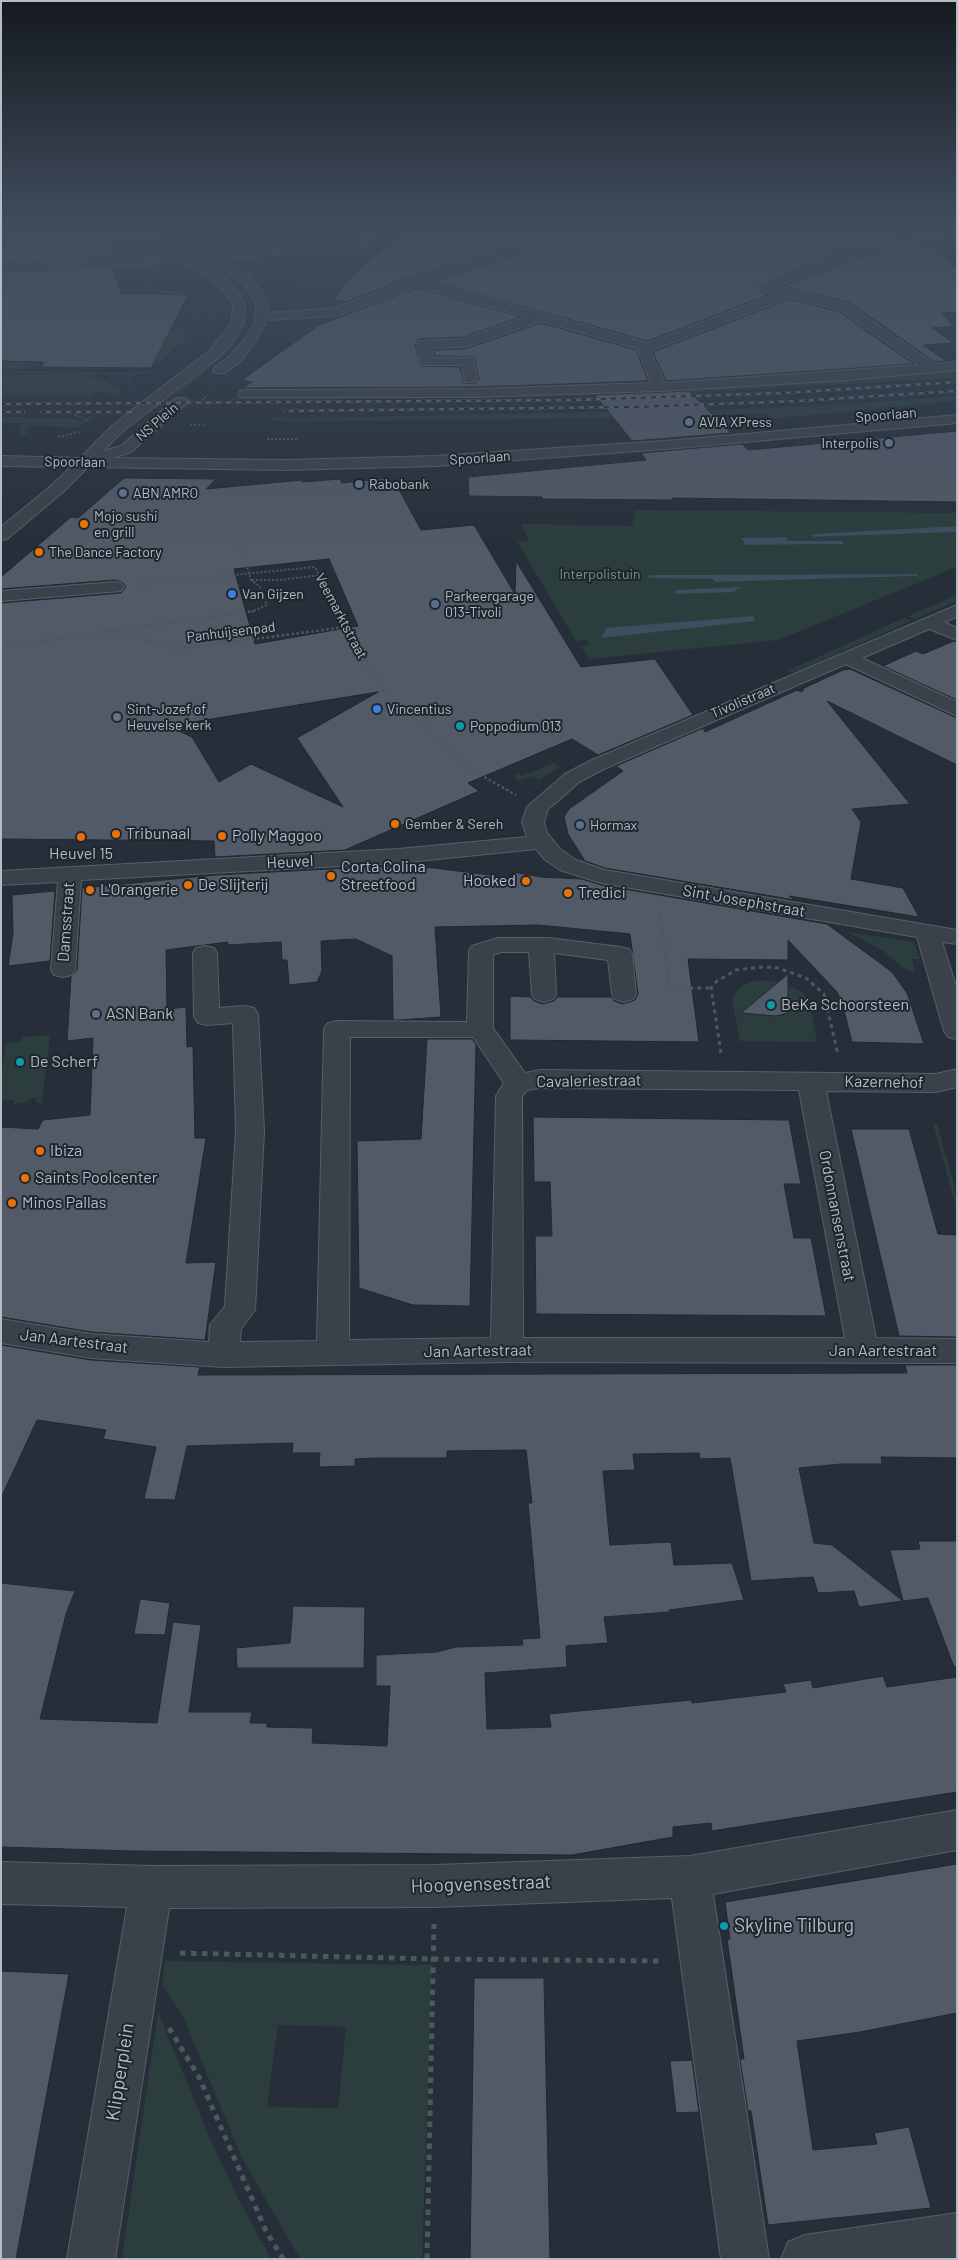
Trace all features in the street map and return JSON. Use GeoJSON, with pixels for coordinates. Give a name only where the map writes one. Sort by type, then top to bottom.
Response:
{"type":"FeatureCollection","features":[{"type":"Feature","properties":{"kind":"street","name":"NS Plein"},"geometry":{"type":"LineString","coordinates":[[85,462],[118,428],[214,354],[230,336]]}},
{"type":"Feature","properties":{"kind":"street"},"geometry":{"type":"LineString","coordinates":[[208,380],[236,358],[253,336]]}},
{"type":"Feature","properties":{"kind":"street"},"geometry":{"type":"LineString","coordinates":[[466,351],[498,336]]}},
{"type":"Feature","properties":{"kind":"street"},"geometry":{"type":"LineString","coordinates":[[613,336],[649,347]]}},
{"type":"Feature","properties":{"kind":"street"},"geometry":{"type":"LineString","coordinates":[[660,387],[643,350],[676,336]]}},
{"type":"Feature","properties":{"kind":"street"},"geometry":{"type":"LineString","coordinates":[[886,336],[931,368]]}},
{"type":"Feature","properties":{"kind":"street"},"geometry":{"type":"LineString","coordinates":[[466,351],[490,348]]}},
{"type":"Feature","properties":{"kind":"street"},"geometry":{"type":"LineString","coordinates":[[466,351],[470,379]]}},
{"type":"Feature","properties":{"kind":"street"},"geometry":{"type":"LineString","coordinates":[[245,394],[475,393],[660,387],[957,366]]}},
{"type":"Feature","properties":{"kind":"street","name":"NS Plein"},"geometry":{"type":"LineString","coordinates":[[85,462],[126,449],[194,391]]}},
{"type":"Feature","properties":{"kind":"street","name":"Spoorlaan"},"geometry":{"type":"LineString","coordinates":[[1,461],[285,465],[429,461],[678,444],[908,418],[957,409]]}},
{"type":"Feature","properties":{"kind":"street","name":"Spoorlaan"},"geometry":{"type":"LineString","coordinates":[[300,450],[450,448],[597,440],[908,418],[957,419]]}},
{"type":"Feature","properties":{"kind":"street","name":"Spoorlaan"},"geometry":{"type":"LineString","coordinates":[[97,449],[262,450]]}},
{"type":"Feature","properties":{"kind":"street"},"geometry":{"type":"LineString","coordinates":[[1,535],[85,462]]}},
{"type":"Feature","properties":{"kind":"street"},"geometry":{"type":"LineString","coordinates":[[1,596],[115,586]]}},
{"type":"Feature","properties":{"kind":"street","name":"Tivolistraat"},"geometry":{"type":"LineString","coordinates":[[538,807],[572,778],[599,764],[957,610]]}},
{"type":"Feature","properties":{"kind":"street"},"geometry":{"type":"LineString","coordinates":[[929,622],[957,635]]}},
{"type":"Feature","properties":{"kind":"street"},"geometry":{"type":"LineString","coordinates":[[846,657],[957,710]]}},
{"type":"Feature","properties":{"kind":"street"},"geometry":{"type":"LineString","coordinates":[[538,807],[533,822],[541,842]]}},
{"type":"Feature","properties":{"kind":"street","name":"Heuvel"},"geometry":{"type":"LineString","coordinates":[[1,878],[398,856],[541,842]]}},
{"type":"Feature","properties":{"kind":"street","name":"Sint Josephstraat"},"geometry":{"type":"LineString","coordinates":[[541,842],[552,854],[581,870],[657,886],[957,937]]}},
{"type":"Feature","properties":{"kind":"street","name":"Damsstraat"},"geometry":{"type":"LineString","coordinates":[[62,970],[70,873]]}},
{"type":"Feature","properties":{"kind":"street"},"geometry":{"type":"LineString","coordinates":[[927,932],[957,1031]]}},
{"type":"Feature","properties":{"kind":"street"},"geometry":{"type":"LineString","coordinates":[[518,1083],[480,1028],[482,951],[498,945],[541,945],[620,954],[624,994]]}},
{"type":"Feature","properties":{"kind":"street"},"geometry":{"type":"LineString","coordinates":[[541,945],[544,994]]}},
{"type":"Feature","properties":{"kind":"street"},"geometry":{"type":"LineString","coordinates":[[206,953],[207,1017],[245,1014],[250,1131],[240,1310],[226,1325],[223,1355]]}},
{"type":"Feature","properties":{"kind":"street"},"geometry":{"type":"LineString","coordinates":[[333,1353],[337,1029],[465,1031],[480,1028]]}},
{"type":"Feature","properties":{"kind":"street","name":"Kazernehof"},"geometry":{"type":"LineString","coordinates":[[810,1081],[936,1083],[957,1078]]}},
{"type":"Feature","properties":{"kind":"street","name":"Cavaleriestraat"},"geometry":{"type":"LineString","coordinates":[[507,1350],[509,1096],[518,1083],[540,1079],[810,1081]]}},
{"type":"Feature","properties":{"kind":"street","name":"Ordonnansenstraat"},"geometry":{"type":"LineString","coordinates":[[810,1081],[863,1350]]}},
{"type":"Feature","properties":{"kind":"street","name":"Jan Aartestraat"},"geometry":{"type":"LineString","coordinates":[[1,1331],[92,1346],[223,1355],[507,1350],[957,1351]]}},
{"type":"Feature","properties":{"kind":"street","name":"Hoogvensestraat"},"geometry":{"type":"LineString","coordinates":[[1,1883],[152,1887],[435,1886],[690,1877],[957,1830]]}},
{"type":"Feature","properties":{"kind":"street"},"geometry":{"type":"LineString","coordinates":[[690,1877],[745,2259]]}},
{"type":"Feature","properties":{"kind":"street","name":"Klipperplein"},"geometry":{"type":"LineString","coordinates":[[92,2259],[137,1963],[152,1887]]}},
{"type":"Feature","properties":{"kind":"street"},"geometry":{"type":"LineString","coordinates":[[805,2259],[957,2238]]}},
{"type":"Feature","properties":{"kind":"path"},"geometry":{"type":"LineString","coordinates":[[182,346],[188,336]]}},
{"type":"Feature","properties":{"kind":"path"},"geometry":{"type":"LineString","coordinates":[[1,372],[132,374],[155,370]]}},
{"type":"Feature","properties":{"kind":"path"},"geometry":{"type":"LineString","coordinates":[[82,373],[111,385],[96,394]]}},
{"type":"Feature","properties":{"kind":"path"},"geometry":{"type":"LineString","coordinates":[[129,383],[132,374]]}},
{"type":"Feature","properties":{"kind":"path"},"geometry":{"type":"LineString","coordinates":[[75,415],[89,420]]}},
{"type":"Feature","properties":{"kind":"path"},"geometry":{"type":"LineString","coordinates":[[111,631],[251,612],[267,605],[260,587],[251,580],[240,544],[248,531]]}},
{"type":"Feature","properties":{"kind":"path","name":"Veemarktstraat"},"geometry":{"type":"LineString","coordinates":[[115,586],[316,567],[346,627],[380,686],[465,766],[538,807]]}},
{"type":"Feature","properties":{"kind":"path"},"geometry":{"type":"LineString","coordinates":[[251,580],[281,580],[320,575]]}},
{"type":"Feature","properties":{"kind":"path","name":"Panhuijsenpad"},"geometry":{"type":"LineString","coordinates":[[1,647],[111,631],[178,649],[346,627]]}},
{"type":"Feature","properties":{"kind":"path"},"geometry":{"type":"LineString","coordinates":[[657,886],[670,988],[711,988],[721,978],[736,970],[763,967],[792,972],[816,985],[824,994],[844,1082]]}},
{"type":"Feature","properties":{"kind":"path"},"geometry":{"type":"LineString","coordinates":[[711,988],[725,1081]]}},
{"type":"Feature","properties":{"kind":"path"},"geometry":{"type":"LineString","coordinates":[[427,2259],[435,1886]]}},
{"type":"Feature","properties":{"kind":"path"},"geometry":{"type":"LineString","coordinates":[[283,2259],[266,2231],[200,2077],[137,1963],[433,1959],[702,1961]]}},
{"type":"Feature","properties":{"kind":"green space"},"geometry":{"type":"Polygon","coordinates":[[[167,336],[185,336],[160,363],[153,363],[167,336]]]}},
{"type":"Feature","properties":{"kind":"green space"},"geometry":{"type":"Polygon","coordinates":[[[232,343],[239,343],[179,394],[174,394],[232,343]]]}},
{"type":"Feature","properties":{"kind":"green space"},"geometry":{"type":"Polygon","coordinates":[[[1,361],[42,361],[39,366],[28,366],[25,370],[1,370],[1,361]]]}},
{"type":"Feature","properties":{"kind":"green space"},"geometry":{"type":"Polygon","coordinates":[[[957,369],[957,378],[685,393],[230,400],[231,397],[225,397],[632,392],[812,382],[957,369]]]}},
{"type":"Feature","properties":{"kind":"green space"},"geometry":{"type":"Polygon","coordinates":[[[1,374],[82,375],[122,389],[116,397],[97,391],[90,396],[1,395],[1,374]]]}},
{"type":"Feature","properties":{"kind":"green space"},"geometry":{"type":"Polygon","coordinates":[[[957,396],[957,401],[770,419],[766,413],[657,417],[286,422],[273,420],[269,416],[295,418],[716,410],[813,406],[957,396]]]}},
{"type":"Feature","properties":{"kind":"green space"},"geometry":{"type":"Polygon","coordinates":[[[90,416],[94,416],[78,428],[29,425],[25,432],[31,433],[29,435],[17,435],[23,423],[1,423],[1,417],[69,417],[82,421],[90,416]]]}},
{"type":"Feature","properties":{"kind":"green space","name":"Interpolistuin"},"geometry":{"type":"Polygon","coordinates":[[[634,510],[957,513],[957,526],[813,534],[813,537],[957,532],[957,567],[778,640],[590,659],[581,647],[590,645],[587,640],[576,641],[517,542],[529,541],[521,524],[633,526],[634,510]],[[787,537],[741,539],[746,545],[844,544],[787,541],[787,537]],[[918,574],[650,575],[712,579],[715,582],[916,576],[918,574]]]}},
{"type":"Feature","properties":{"kind":"green space"},"geometry":{"type":"Polygon","coordinates":[[[957,595],[957,601],[915,619],[908,616],[957,595]]]}},
{"type":"Feature","properties":{"kind":"green space"},"geometry":{"type":"Polygon","coordinates":[[[904,618],[911,621],[794,673],[787,671],[904,618]]]}},
{"type":"Feature","properties":{"kind":"green space"},"geometry":{"type":"Polygon","coordinates":[[[553,763],[560,767],[539,780],[531,776],[519,781],[514,778],[516,773],[522,776],[553,763]]]}},
{"type":"Feature","properties":{"kind":"green space"},"geometry":{"type":"Polygon","coordinates":[[[847,932],[914,942],[920,959],[912,959],[915,971],[907,971],[882,950],[847,932]]]}},
{"type":"Feature","properties":{"kind":"green space"},"geometry":{"type":"Polygon","coordinates":[[[757,980],[781,982],[802,992],[809,1002],[817,1042],[740,1041],[732,998],[743,985],[757,980]]]}},
{"type":"Feature","properties":{"kind":"green space"},"geometry":{"type":"Polygon","coordinates":[[[50,1035],[42,1103],[36,1103],[37,1098],[29,1099],[28,1102],[14,1104],[14,1100],[1,1101],[1,1078],[6,1043],[21,1042],[22,1037],[50,1035]]]}},
{"type":"Feature","properties":{"kind":"green space"},"geometry":{"type":"Polygon","coordinates":[[[933,1124],[937,1124],[954,1184],[957,1210],[933,1124]]]}},
{"type":"Feature","properties":{"kind":"green space"},"geometry":{"type":"Polygon","coordinates":[[[165,1961],[432,1965],[422,2259],[300,2259],[242,2158],[184,2019],[162,1984],[165,1961]],[[278,2025],[267,2107],[338,2108],[346,2027],[278,2025]]]}},
{"type":"Feature","properties":{"kind":"green space"},"geometry":{"type":"Polygon","coordinates":[[[158,2012],[212,2143],[236,2194],[271,2259],[122,2259],[158,2012]]]}},
{"type":"Feature","properties":{"kind":"water"},"geometry":{"type":"Polygon","coordinates":[[[957,526],[957,532],[812,537],[813,534],[957,526]]]}},
{"type":"Feature","properties":{"kind":"water"},"geometry":{"type":"Polygon","coordinates":[[[787,537],[787,541],[842,541],[844,544],[746,545],[741,538],[787,537]]]}},
{"type":"Feature","properties":{"kind":"water"},"geometry":{"type":"Polygon","coordinates":[[[918,574],[917,576],[715,582],[712,579],[648,578],[650,575],[918,574]]]}},
{"type":"Feature","properties":{"kind":"water"},"geometry":{"type":"Polygon","coordinates":[[[741,587],[734,592],[675,594],[676,590],[741,587]]]}},
{"type":"Feature","properties":{"kind":"water"},"geometry":{"type":"Polygon","coordinates":[[[753,616],[755,621],[601,638],[606,628],[753,616]]]}},
{"type":"Feature","properties":{"kind":"building"},"geometry":{"type":"Polygon","coordinates":[[[1,336],[167,336],[151,368],[41,367],[44,362],[1,361],[1,336]]]}},
{"type":"Feature","properties":{"kind":"building"},"geometry":{"type":"Polygon","coordinates":[[[303,336],[465,336],[419,339],[415,344],[421,366],[460,367],[464,383],[475,384],[479,379],[474,357],[435,356],[433,350],[465,349],[502,336],[588,336],[636,350],[648,381],[475,387],[243,388],[252,382],[242,380],[303,336]]]}},
{"type":"Feature","properties":{"kind":"building"},"geometry":{"type":"Polygon","coordinates":[[[632,336],[660,336],[648,341],[632,336]]]}},
{"type":"Feature","properties":{"kind":"building"},"geometry":{"type":"Polygon","coordinates":[[[693,336],[874,336],[914,364],[666,381],[653,352],[693,336]]]}},
{"type":"Feature","properties":{"kind":"building"},"geometry":{"type":"Polygon","coordinates":[[[898,336],[944,336],[953,343],[923,345],[946,361],[935,362],[898,336]]]}},
{"type":"Feature","properties":{"kind":"building"},"geometry":{"type":"Polygon","coordinates":[[[689,391],[731,433],[632,441],[595,395],[689,391]]]}},
{"type":"Feature","properties":{"kind":"building"},"geometry":{"type":"Polygon","coordinates":[[[957,431],[957,502],[672,498],[672,500],[542,499],[542,497],[469,496],[468,477],[646,460],[641,453],[742,444],[748,450],[957,431]]]}},
{"type":"Feature","properties":{"kind":"building"},"geometry":{"type":"Polygon","coordinates":[[[124,478],[216,479],[206,489],[302,480],[302,482],[340,479],[342,483],[388,478],[392,485],[396,484],[421,530],[474,525],[515,594],[516,561],[581,667],[655,659],[693,715],[598,755],[572,739],[468,783],[479,791],[345,850],[215,857],[214,841],[1,839],[1,603],[121,593],[126,587],[122,582],[115,580],[1,589],[1,577],[71,517],[78,518],[124,478]],[[329,559],[234,569],[255,644],[358,626],[329,559]],[[378,692],[168,726],[192,737],[219,782],[251,764],[343,807],[297,738],[378,692]]]}},
{"type":"Feature","properties":{"kind":"building"},"geometry":{"type":"Polygon","coordinates":[[[954,641],[957,642],[957,700],[883,666],[916,651],[923,654],[954,641]]]}},
{"type":"Feature","properties":{"kind":"building"},"geometry":{"type":"Polygon","coordinates":[[[850,669],[957,718],[957,765],[827,701],[910,804],[852,809],[861,822],[851,879],[903,888],[919,917],[789,896],[795,900],[605,868],[585,861],[568,834],[564,817],[569,809],[623,771],[616,766],[703,728],[705,732],[797,690],[801,692],[804,690],[802,689],[843,670],[850,669]]]}},
{"type":"Feature","properties":{"kind":"building"},"geometry":{"type":"Polygon","coordinates":[[[386,866],[434,868],[514,878],[513,872],[541,877],[582,879],[601,885],[827,924],[892,972],[907,993],[924,1044],[852,1042],[842,1003],[837,992],[788,940],[788,960],[688,959],[699,1042],[510,1040],[510,996],[531,997],[534,1001],[543,1004],[554,1001],[557,997],[612,997],[614,1001],[623,1004],[635,1000],[638,994],[630,934],[538,925],[435,927],[441,1017],[400,1020],[393,1020],[392,956],[356,939],[321,941],[322,971],[317,982],[289,985],[287,960],[282,960],[281,942],[227,945],[228,942],[166,950],[167,1009],[186,1007],[187,1047],[193,1046],[195,1138],[206,1138],[186,1263],[216,1262],[205,1340],[91,1332],[1,1317],[1,1127],[38,1129],[43,1120],[90,1115],[93,1038],[67,1041],[71,977],[77,970],[82,888],[216,875],[386,866]]]}},
{"type":"Feature","properties":{"kind":"building"},"geometry":{"type":"Polygon","coordinates":[[[55,891],[50,961],[8,966],[13,934],[12,895],[55,891]]]}},
{"type":"Feature","properties":{"kind":"building"},"geometry":{"type":"Polygon","coordinates":[[[788,974],[788,1013],[776,1016],[741,1013],[788,974]]]}},
{"type":"Feature","properties":{"kind":"building"},"geometry":{"type":"Polygon","coordinates":[[[427,1039],[472,1039],[476,1044],[470,1306],[413,1305],[359,1288],[357,1141],[421,1139],[427,1039]]]}},
{"type":"Feature","properties":{"kind":"building"},"geometry":{"type":"Polygon","coordinates":[[[533,1117],[789,1120],[801,1184],[784,1184],[794,1238],[811,1238],[826,1316],[536,1314],[535,1236],[552,1236],[550,1182],[534,1182],[533,1117]]]}},
{"type":"Feature","properties":{"kind":"building"},"geometry":{"type":"Polygon","coordinates":[[[851,1129],[909,1129],[938,1234],[957,1235],[957,1337],[899,1336],[851,1129]]]}},
{"type":"Feature","properties":{"kind":"building"},"geometry":{"type":"Polygon","coordinates":[[[1,1345],[91,1360],[200,1367],[198,1375],[907,1373],[905,1365],[957,1365],[957,1458],[881,1457],[882,1464],[841,1464],[799,1468],[814,1543],[832,1545],[903,1601],[859,1607],[854,1591],[818,1593],[813,1577],[751,1581],[730,1458],[700,1459],[699,1453],[633,1454],[635,1470],[603,1471],[610,1545],[671,1542],[674,1565],[732,1563],[744,1600],[669,1610],[670,1612],[604,1617],[608,1643],[566,1646],[567,1667],[485,1673],[487,1729],[551,1727],[549,1714],[691,1700],[692,1703],[786,1692],[783,1684],[811,1680],[813,1688],[883,1676],[887,1687],[957,1677],[957,1792],[712,1831],[711,1823],[673,1827],[673,1837],[572,1855],[132,1851],[1,1847],[1,1583],[75,1591],[66,1614],[40,1719],[157,1723],[173,1622],[201,1625],[189,1712],[252,1712],[250,1723],[267,1723],[267,1727],[313,1728],[312,1743],[387,1746],[390,1686],[376,1686],[376,1655],[437,1652],[456,1647],[523,1645],[522,1639],[540,1638],[528,1503],[532,1503],[526,1450],[447,1451],[447,1458],[355,1459],[355,1466],[319,1467],[320,1453],[292,1453],[293,1443],[187,1446],[175,1500],[144,1499],[156,1447],[103,1439],[106,1430],[37,1420],[1,1498],[1,1345]]]}},
{"type":"Feature","properties":{"kind":"building"},"geometry":{"type":"Polygon","coordinates":[[[918,1541],[957,1541],[957,1666],[954,1667],[928,1598],[903,1601],[890,1550],[920,1549],[918,1541]]]}},
{"type":"Feature","properties":{"kind":"building"},"geometry":{"type":"Polygon","coordinates":[[[140,1599],[170,1603],[165,1635],[134,1634],[140,1599]]]}},
{"type":"Feature","properties":{"kind":"building"},"geometry":{"type":"Polygon","coordinates":[[[293,1606],[365,1607],[364,1668],[237,1668],[236,1648],[290,1643],[293,1606]]]}},
{"type":"Feature","properties":{"kind":"building"},"geometry":{"type":"Polygon","coordinates":[[[957,1864],[957,2013],[860,2032],[797,2041],[813,2150],[877,2144],[874,2133],[909,2127],[931,2208],[768,2225],[751,2111],[748,2111],[740,2059],[744,2059],[727,1939],[730,1940],[725,1902],[957,1864]]]}},
{"type":"Feature","properties":{"kind":"building"},"geometry":{"type":"Polygon","coordinates":[[[1,1971],[69,1974],[16,2259],[1,2259],[1,1971]]]}},
{"type":"Feature","properties":{"kind":"building"},"geometry":{"type":"Polygon","coordinates":[[[474,1978],[544,1978],[550,2259],[470,2259],[474,1978]]]}},
{"type":"Feature","properties":{"kind":"building"},"geometry":{"type":"Polygon","coordinates":[[[692,2060],[699,2112],[676,2113],[670,2061],[692,2060]]]}},
{"type":"Feature","properties":{"kind":"railway"},"geometry":{"type":"LineString","coordinates":[[1,404],[574,400],[783,393],[957,382]]}},
{"type":"Feature","properties":{"kind":"railway"},"geometry":{"type":"LineString","coordinates":[[284,411],[634,407],[797,401],[957,391]]}},
{"type":"Feature","properties":{"kind":"railway"},"geometry":{"type":"LineString","coordinates":[[1,412],[24,412]]}},
{"type":"Feature","properties":{"kind":"railway"},"geometry":{"type":"LineString","coordinates":[[41,412],[131,412]]}},
{"type":"Feature","properties":{"kind":"place","name":"AVIA XPress"},"geometry":{"type":"Point","coordinates":[689,422]}},
{"type":"Feature","properties":{"kind":"place","name":"Interpolis"},"geometry":{"type":"Point","coordinates":[889,443]}},
{"type":"Feature","properties":{"kind":"place","name":"Rabobank"},"geometry":{"type":"Point","coordinates":[359,484]}},
{"type":"Feature","properties":{"kind":"place","name":"ABN AMRO"},"geometry":{"type":"Point","coordinates":[123,493]}},
{"type":"Feature","properties":{"kind":"place","name":"Mojo sushi en grill"},"geometry":{"type":"Point","coordinates":[84,524]}},
{"type":"Feature","properties":{"kind":"place","name":"The Dance Factory"},"geometry":{"type":"Point","coordinates":[39,552]}},
{"type":"Feature","properties":{"kind":"place","name":"Van Gijzen"},"geometry":{"type":"Point","coordinates":[232,594]}},
{"type":"Feature","properties":{"kind":"place","name":"Parkeergarage 013-Tivoli"},"geometry":{"type":"Point","coordinates":[435,604]}},
{"type":"Feature","properties":{"kind":"place","name":"Vincentius"},"geometry":{"type":"Point","coordinates":[377,709]}},
{"type":"Feature","properties":{"kind":"place","name":"Sint-Jozef of Heuvelse kerk"},"geometry":{"type":"Point","coordinates":[117,717]}},
{"type":"Feature","properties":{"kind":"place","name":"Poppodium 013"},"geometry":{"type":"Point","coordinates":[460,726]}},
{"type":"Feature","properties":{"kind":"place","name":"Gember & Sereh"},"geometry":{"type":"Point","coordinates":[395,824]}},
{"type":"Feature","properties":{"kind":"place","name":"Hormax"},"geometry":{"type":"Point","coordinates":[580,825]}},
{"type":"Feature","properties":{"kind":"place","name":"Tribunaal"},"geometry":{"type":"Point","coordinates":[116,834]}},
{"type":"Feature","properties":{"kind":"place","name":"Polly Maggoo"},"geometry":{"type":"Point","coordinates":[222,836]}},
{"type":"Feature","properties":{"kind":"place","name":"Heuvel 15"},"geometry":{"type":"Point","coordinates":[81,837]}},
{"type":"Feature","properties":{"kind":"place","name":"Corta Colina Streetfood"},"geometry":{"type":"Point","coordinates":[331,876]}},
{"type":"Feature","properties":{"kind":"place","name":"Hooked"},"geometry":{"type":"Point","coordinates":[526,881]}},
{"type":"Feature","properties":{"kind":"place","name":"De Slijterij"},"geometry":{"type":"Point","coordinates":[188,885]}},
{"type":"Feature","properties":{"kind":"place","name":"L'Orangerie"},"geometry":{"type":"Point","coordinates":[90,890]}},
{"type":"Feature","properties":{"kind":"place","name":"Tredici"},"geometry":{"type":"Point","coordinates":[568,893]}},
{"type":"Feature","properties":{"kind":"place","name":"BeKa Schoorsteen"},"geometry":{"type":"Point","coordinates":[771,1005]}},
{"type":"Feature","properties":{"kind":"place","name":"ASN Bank"},"geometry":{"type":"Point","coordinates":[96,1014]}},
{"type":"Feature","properties":{"kind":"place","name":"De Scherf"},"geometry":{"type":"Point","coordinates":[20,1062]}},
{"type":"Feature","properties":{"kind":"place","name":"Ibiza"},"geometry":{"type":"Point","coordinates":[40,1151]}},
{"type":"Feature","properties":{"kind":"place","name":"Saints Poolcenter"},"geometry":{"type":"Point","coordinates":[25,1178]}},
{"type":"Feature","properties":{"kind":"place","name":"Minos Pallas"},"geometry":{"type":"Point","coordinates":[12,1203]}},
{"type":"Feature","properties":{"kind":"place","name":"Skyline Tilburg"},"geometry":{"type":"Point","coordinates":[724,1926]}}]}
